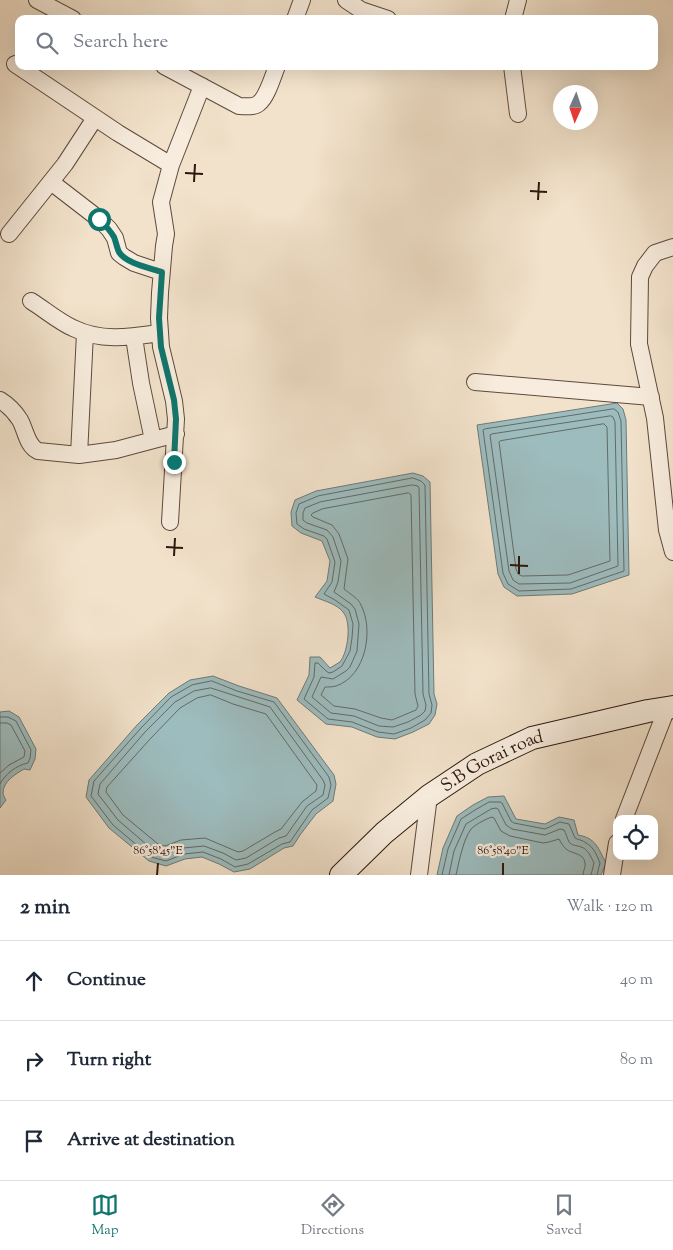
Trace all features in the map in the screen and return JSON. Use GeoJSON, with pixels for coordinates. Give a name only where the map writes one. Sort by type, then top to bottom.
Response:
{"type":"FeatureCollection","features":[{"type":"Feature","properties":{"kind":"street"},"geometry":{"type":"LineString","coordinates":[[37,0],[65,15]]}},
{"type":"Feature","properties":{"kind":"street"},"geometry":{"type":"LineString","coordinates":[[296,15],[302,0]]}},
{"type":"Feature","properties":{"kind":"street"},"geometry":{"type":"LineString","coordinates":[[346,0],[362,10],[376,15]]}},
{"type":"Feature","properties":{"kind":"street"},"geometry":{"type":"LineString","coordinates":[[514,15],[518,0]]}},
{"type":"Feature","properties":{"kind":"street"},"geometry":{"type":"LineString","coordinates":[[24,70],[118,134],[171,165]]}},
{"type":"Feature","properties":{"kind":"street"},"geometry":{"type":"LineString","coordinates":[[172,70],[239,106],[251,106],[259,103],[266,95],[275,70]]}},
{"type":"Feature","properties":{"kind":"street"},"geometry":{"type":"LineString","coordinates":[[512,70],[518,114]]}},
{"type":"Feature","properties":{"kind":"street"},"geometry":{"type":"LineString","coordinates":[[170,522],[176,419],[174,400],[161,347],[160,333],[159,310],[166,234],[161,202],[171,165],[202,86]]}},
{"type":"Feature","properties":{"kind":"street"},"geometry":{"type":"LineString","coordinates":[[9,234],[66,164],[95,118]]}},
{"type":"Feature","properties":{"kind":"street"},"geometry":{"type":"LineString","coordinates":[[51,182],[109,229],[124,258],[162,272]]}},
{"type":"Feature","properties":{"kind":"street"},"geometry":{"type":"LineString","coordinates":[[673,247],[655,253],[644,266],[640,277],[639,344],[655,418],[667,530],[673,552]]}},
{"type":"Feature","properties":{"kind":"street"},"geometry":{"type":"LineString","coordinates":[[31,301],[73,328],[85,333],[121,338],[160,333]]}},
{"type":"Feature","properties":{"kind":"street"},"geometry":{"type":"LineString","coordinates":[[79,455],[85,333]]}},
{"type":"Feature","properties":{"kind":"street"},"geometry":{"type":"LineString","coordinates":[[134,336],[141,383],[153,440]]}},
{"type":"Feature","properties":{"kind":"street"},"geometry":{"type":"LineString","coordinates":[[475,382],[651,397]]}},
{"type":"Feature","properties":{"kind":"street"},"geometry":{"type":"LineString","coordinates":[[0,400],[14,412],[30,445],[38,451],[79,455],[116,450],[176,434]]}},
{"type":"Feature","properties":{"kind":"street"},"geometry":{"type":"LineString","coordinates":[[626,815],[670,707]]}},
{"type":"Feature","properties":{"kind":"street","name":"S.B Gorai road"},"geometry":{"type":"LineString","coordinates":[[341,875],[384,833],[428,796],[477,764],[532,738],[648,710],[670,707]]}},
{"type":"Feature","properties":{"kind":"street"},"geometry":{"type":"LineString","coordinates":[[420,875],[428,796]]}},
{"type":"Feature","properties":{"kind":"street"},"geometry":{"type":"LineString","coordinates":[[612,875],[614,860]]}},
{"type":"Feature","properties":{"kind":"water"},"geometry":{"type":"Polygon","coordinates":[[[617,403],[623,409],[626,420],[629,575],[572,594],[517,596],[504,587],[498,574],[477,425],[617,403]]]}},
{"type":"Feature","properties":{"kind":"water"},"geometry":{"type":"Polygon","coordinates":[[[413,473],[423,476],[430,482],[434,694],[437,704],[435,715],[429,724],[395,739],[377,737],[352,727],[326,724],[297,700],[309,675],[310,657],[320,657],[330,668],[340,662],[347,644],[348,630],[346,617],[340,609],[315,597],[327,581],[330,561],[322,541],[301,533],[292,526],[291,512],[295,500],[316,491],[413,473]]]}},
{"type":"Feature","properties":{"kind":"water"},"geometry":{"type":"Polygon","coordinates":[[[213,676],[277,698],[334,775],[336,784],[333,801],[316,814],[293,846],[284,848],[250,869],[234,872],[202,857],[185,859],[166,866],[149,861],[109,828],[86,797],[89,780],[137,725],[169,693],[190,680],[213,676]]]}},
{"type":"Feature","properties":{"kind":"water"},"geometry":{"type":"Polygon","coordinates":[[[9,711],[19,717],[36,749],[35,759],[30,770],[24,769],[5,785],[3,793],[6,800],[0,808],[0,712],[9,711]]]}},
{"type":"Feature","properties":{"kind":"water"},"geometry":{"type":"Polygon","coordinates":[[[504,796],[516,819],[545,824],[559,817],[574,820],[578,835],[593,841],[606,863],[601,875],[437,875],[443,848],[457,816],[488,797],[504,796]]]}},
{"type":"Feature","properties":{"kind":"route"},"geometry":{"type":"LineString","coordinates":[[99,219],[109,229],[124,258],[162,272],[159,318],[161,347],[174,400],[176,419],[174,462]]}}]}
